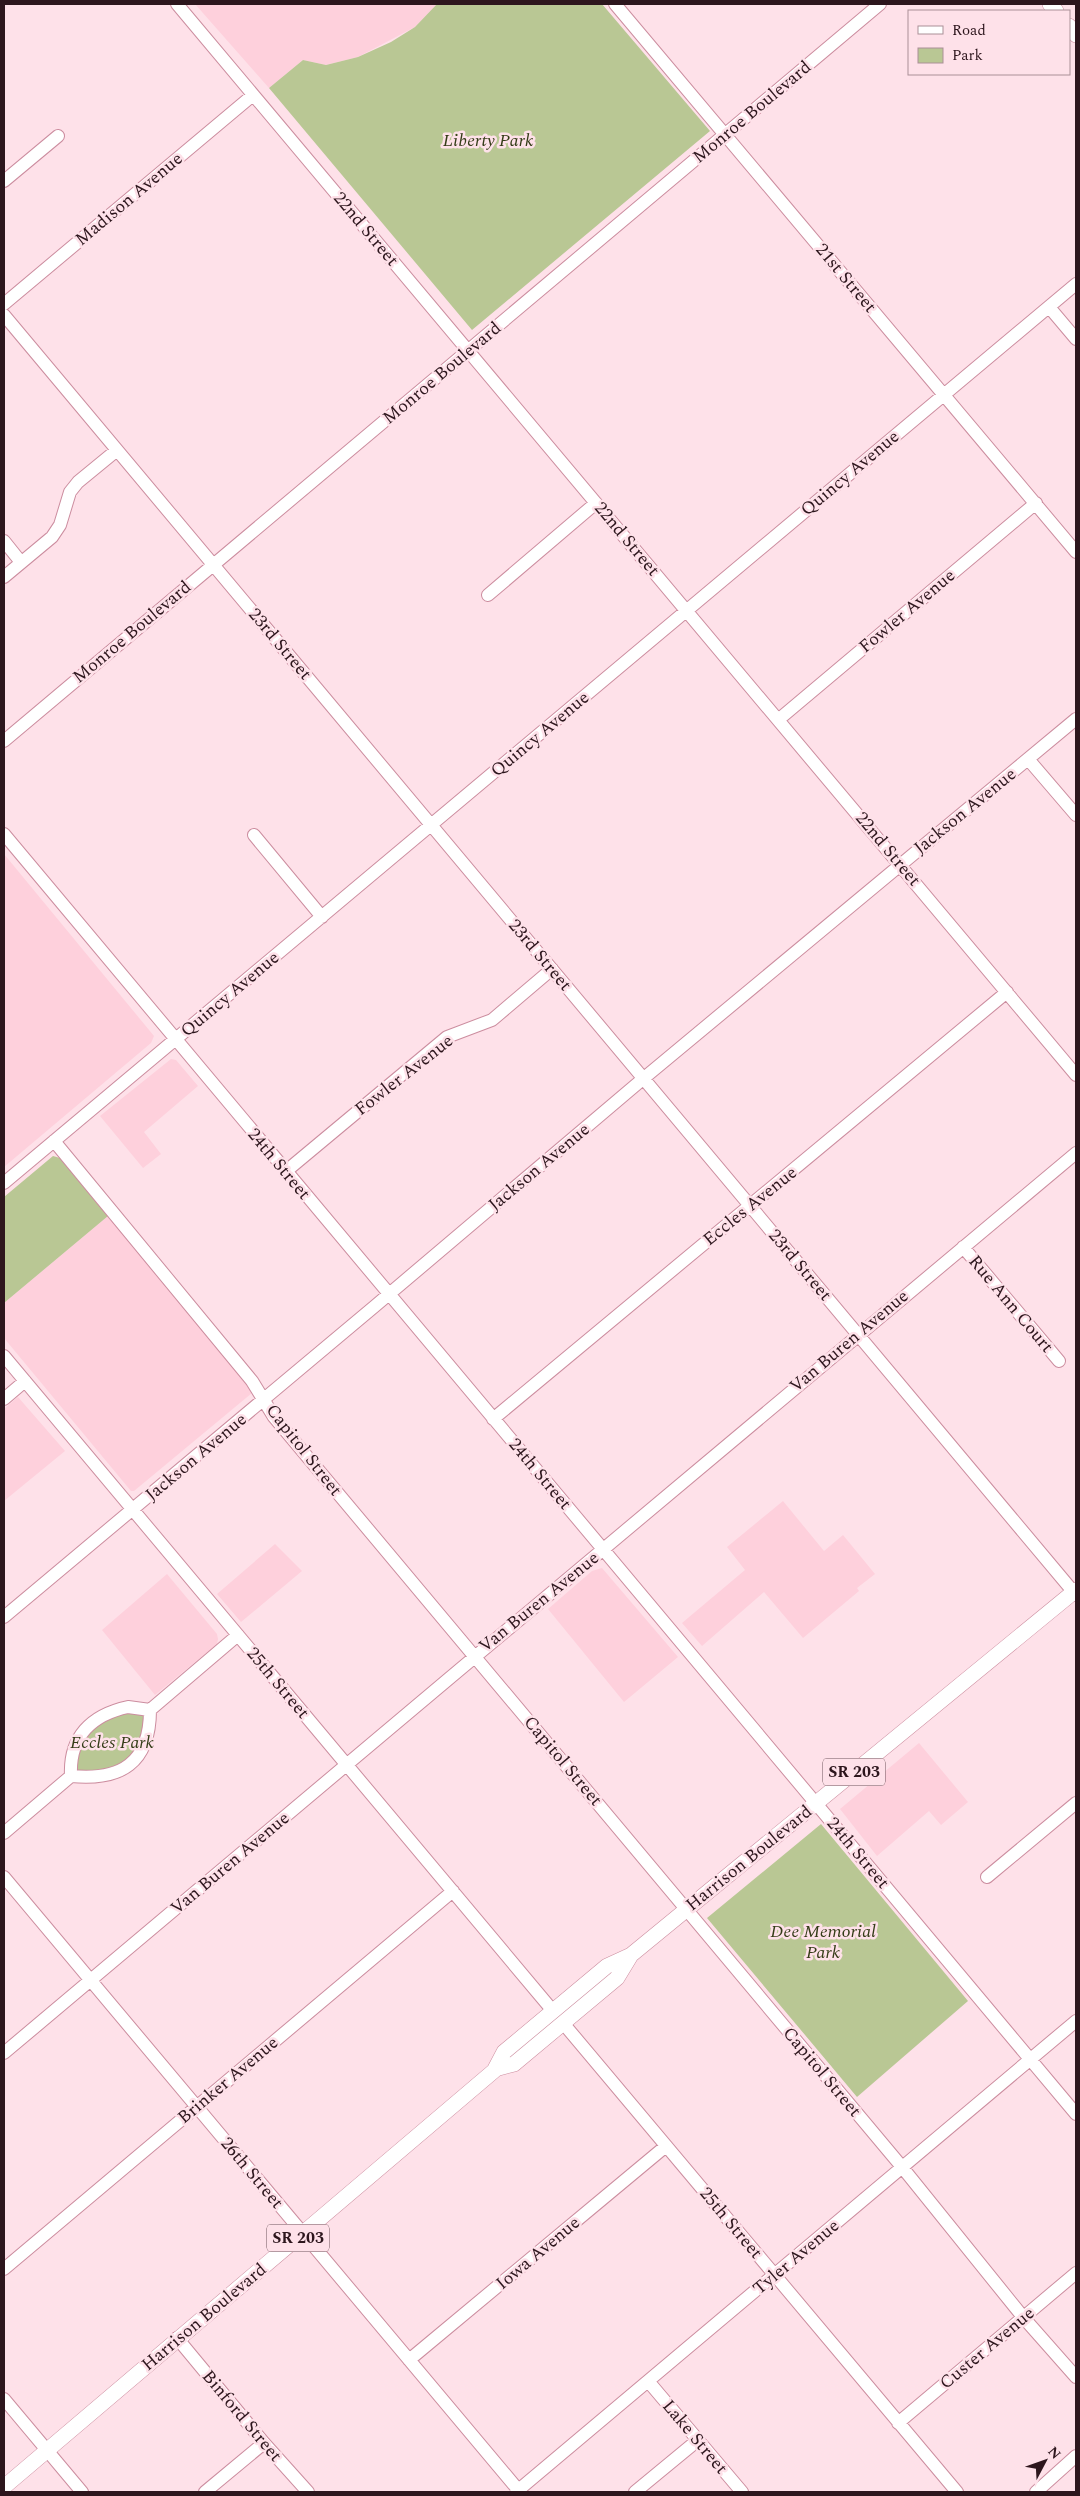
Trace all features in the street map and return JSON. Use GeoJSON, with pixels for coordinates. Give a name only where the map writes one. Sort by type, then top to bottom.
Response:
{"type":"FeatureCollection","features":[{"type":"Feature","properties":{"kind":"main road","name":"Harrison Boulevard"},"geometry":{"type":"LineString","coordinates":[[495,2069],[514,2064],[563,2023],[567,2010],[631,1955],[1075,1592]]}},
{"type":"Feature","properties":{"kind":"main road","name":"Harrison Boulevard"},"geometry":{"type":"LineString","coordinates":[[4,2487],[495,2069],[549,2022],[553,2011],[606,1966],[631,1955]]}},
{"type":"Feature","properties":{"kind":"street","name":"22nd Street"},"geometry":{"type":"LineString","coordinates":[[177,4],[901,864],[1076,1075]]}},
{"type":"Feature","properties":{"kind":"street","name":"21st Street"},"geometry":{"type":"LineString","coordinates":[[617,4],[1076,552]]}},
{"type":"Feature","properties":{"kind":"street","name":"Monroe Boulevard"},"geometry":{"type":"LineString","coordinates":[[4,741],[880,4]]}},
{"type":"Feature","properties":{"kind":"street","name":"Madison Avenue"},"geometry":{"type":"LineString","coordinates":[[4,304],[254,95]]}},
{"type":"Feature","properties":{"kind":"street"},"geometry":{"type":"LineString","coordinates":[[4,181],[58,136]]}},
{"type":"Feature","properties":{"kind":"street","name":"Quincy Avenue"},"geometry":{"type":"LineString","coordinates":[[4,1183],[1076,284]]}},
{"type":"Feature","properties":{"kind":"street"},"geometry":{"type":"LineString","coordinates":[[1049,307],[1076,339]]}},
{"type":"Feature","properties":{"kind":"street","name":"23rd Street"},"geometry":{"type":"LineString","coordinates":[[4,315],[1075,1592]]}},
{"type":"Feature","properties":{"kind":"street"},"geometry":{"type":"LineString","coordinates":[[4,577],[52,537],[60,525],[70,492],[78,482],[117,450]]}},
{"type":"Feature","properties":{"kind":"street"},"geometry":{"type":"LineString","coordinates":[[488,595],[596,503]]}},
{"type":"Feature","properties":{"kind":"street","name":"Fowler Avenue"},"geometry":{"type":"LineString","coordinates":[[778,720],[1036,503]]}},
{"type":"Feature","properties":{"kind":"street"},"geometry":{"type":"LineString","coordinates":[[4,541],[20,562]]}},
{"type":"Feature","properties":{"kind":"street","name":"Jackson Avenue"},"geometry":{"type":"LineString","coordinates":[[4,1617],[388,1296],[644,1078],[1076,719]]}},
{"type":"Feature","properties":{"kind":"street"},"geometry":{"type":"LineString","coordinates":[[1028,759],[1076,815]]}},
{"type":"Feature","properties":{"kind":"street","name":"24th Street"},"geometry":{"type":"LineString","coordinates":[[4,834],[388,1296],[1076,2114]]}},
{"type":"Feature","properties":{"kind":"street"},"geometry":{"type":"LineString","coordinates":[[254,835],[322,916]]}},
{"type":"Feature","properties":{"kind":"street","name":"Fowler Avenue"},"geometry":{"type":"LineString","coordinates":[[286,1172],[447,1037],[492,1020],[552,969]]}},
{"type":"Feature","properties":{"kind":"street","name":"Eccles Avenue"},"geometry":{"type":"LineString","coordinates":[[493,1419],[1007,992]]}},
{"type":"Feature","properties":{"kind":"street","name":"Capitol Street"},"geometry":{"type":"LineString","coordinates":[[54,1141],[252,1381],[274,1417],[902,2167],[1023,2318],[1076,2378]]}},
{"type":"Feature","properties":{"kind":"street","name":"Van Buren Avenue"},"geometry":{"type":"LineString","coordinates":[[4,2053],[347,1765],[474,1655],[603,1550],[858,1333],[1076,1153]]}},
{"type":"Feature","properties":{"kind":"street","name":"Rue Ann Court"},"geometry":{"type":"LineString","coordinates":[[963,1247],[1059,1361]]}},
{"type":"Feature","properties":{"kind":"street","name":"25th Street"},"geometry":{"type":"LineString","coordinates":[[4,1356],[553,2011]]}},
{"type":"Feature","properties":{"kind":"street"},"geometry":{"type":"LineString","coordinates":[[4,1399],[25,1381]]}},
{"type":"Feature","properties":{"kind":"street"},"geometry":{"type":"LineString","coordinates":[[4,1833],[71,1776],[104,1776],[124,1768],[140,1754],[145,1746],[150,1724],[150,1710],[238,1636]]}},
{"type":"Feature","properties":{"kind":"street"},"geometry":{"type":"LineString","coordinates":[[71,1776],[70,1761],[75,1747],[88,1724],[106,1713],[118,1709],[137,1707],[150,1710]]}},
{"type":"Feature","properties":{"kind":"street"},"geometry":{"type":"LineString","coordinates":[[987,1877],[1076,1803]]}},
{"type":"Feature","properties":{"kind":"street","name":"26th Street"},"geometry":{"type":"LineString","coordinates":[[4,1878],[518,2492]]}},
{"type":"Feature","properties":{"kind":"street","name":"Brinker Avenue"},"geometry":{"type":"LineString","coordinates":[[4,2269],[453,1892]]}},
{"type":"Feature","properties":{"kind":"street","name":"Tyler Avenue"},"geometry":{"type":"LineString","coordinates":[[518,2492],[1076,2021]]}},
{"type":"Feature","properties":{"kind":"street","name":"25th Street"},"geometry":{"type":"LineString","coordinates":[[563,2023],[957,2492]]}},
{"type":"Feature","properties":{"kind":"street","name":"Iowa Avenue"},"geometry":{"type":"LineString","coordinates":[[409,2360],[666,2146]]}},
{"type":"Feature","properties":{"kind":"street","name":"Custer Avenue"},"geometry":{"type":"LineString","coordinates":[[898,2423],[1076,2273]]}},
{"type":"Feature","properties":{"kind":"street","name":"Binford Street"},"geometry":{"type":"LineString","coordinates":[[177,2338],[264,2443],[308,2492]]}},
{"type":"Feature","properties":{"kind":"street","name":"Lake Street"},"geometry":{"type":"LineString","coordinates":[[648,2381],[742,2492]]}},
{"type":"Feature","properties":{"kind":"street"},"geometry":{"type":"LineString","coordinates":[[4,2399],[82,2492]]}},
{"type":"Feature","properties":{"kind":"street"},"geometry":{"type":"LineString","coordinates":[[635,2492],[698,2440]]}},
{"type":"Feature","properties":{"kind":"street"},"geometry":{"type":"LineString","coordinates":[[204,2492],[264,2443]]}},
{"type":"Feature","properties":{"kind":"street"},"geometry":{"type":"LineString","coordinates":[[1036,2492],[1076,2456]]}},
{"type":"Feature","properties":{"kind":"shaded area"},"geometry":{"type":"Polygon","coordinates":[[[195,4],[437,4],[415,27],[358,57],[326,65],[303,60],[269,88],[195,4]]]}},
{"type":"Feature","properties":{"kind":"shaded area"},"geometry":{"type":"Polygon","coordinates":[[[4,854],[154,1036],[151,1043],[4,1167],[4,854]]]}},
{"type":"Feature","properties":{"kind":"shaded area"},"geometry":{"type":"Polygon","coordinates":[[[171,1059],[176,1060],[198,1086],[144,1132],[161,1154],[143,1168],[100,1116],[171,1059]]]}},
{"type":"Feature","properties":{"kind":"shaded area"},"geometry":{"type":"Polygon","coordinates":[[[108,1216],[252,1389],[252,1393],[134,1491],[131,1491],[4,1338],[4,1303],[108,1216]]]}},
{"type":"Feature","properties":{"kind":"shaded area"},"geometry":{"type":"Polygon","coordinates":[[[18,1397],[65,1451],[4,1501],[4,1409],[18,1397]]]}},
{"type":"Feature","properties":{"kind":"shaded area"},"geometry":{"type":"Polygon","coordinates":[[[783,1501],[824,1551],[843,1535],[875,1574],[857,1588],[859,1591],[803,1638],[764,1592],[702,1646],[682,1623],[745,1570],[727,1547],[783,1501]]]}},
{"type":"Feature","properties":{"kind":"shaded area"},"geometry":{"type":"Polygon","coordinates":[[[275,1544],[302,1571],[241,1622],[217,1594],[275,1544]]]}},
{"type":"Feature","properties":{"kind":"shaded area"},"geometry":{"type":"Polygon","coordinates":[[[602,1568],[678,1657],[624,1702],[548,1609],[592,1571],[602,1568]]]}},
{"type":"Feature","properties":{"kind":"shaded area"},"geometry":{"type":"Polygon","coordinates":[[[167,1574],[217,1634],[218,1639],[217,1644],[155,1695],[102,1630],[167,1574]]]}},
{"type":"Feature","properties":{"kind":"shaded area"},"geometry":{"type":"Polygon","coordinates":[[[919,1743],[968,1802],[941,1825],[929,1811],[877,1856],[840,1809],[919,1743]]]}},
{"type":"Feature","properties":{"kind":"green space","name":"Liberty Park"},"geometry":{"type":"Polygon","coordinates":[[[437,4],[602,4],[710,131],[472,330],[269,88],[303,60],[326,65],[358,57],[391,42],[415,27],[437,4]]]}},
{"type":"Feature","properties":{"kind":"green space"},"geometry":{"type":"Polygon","coordinates":[[[53,1156],[60,1158],[108,1216],[4,1303],[4,1197],[53,1156]]]}},
{"type":"Feature","properties":{"kind":"green space","name":"Eccles Park"},"geometry":{"type":"Polygon","coordinates":[[[125,1711],[145,1715],[144,1735],[130,1757],[114,1769],[81,1772],[76,1770],[81,1747],[90,1732],[104,1721],[125,1711]]]}},
{"type":"Feature","properties":{"kind":"green space","name":"Dee Memorial Park"},"geometry":{"type":"Polygon","coordinates":[[[821,1824],[968,2001],[857,2097],[707,1918],[821,1824]]]}}]}
